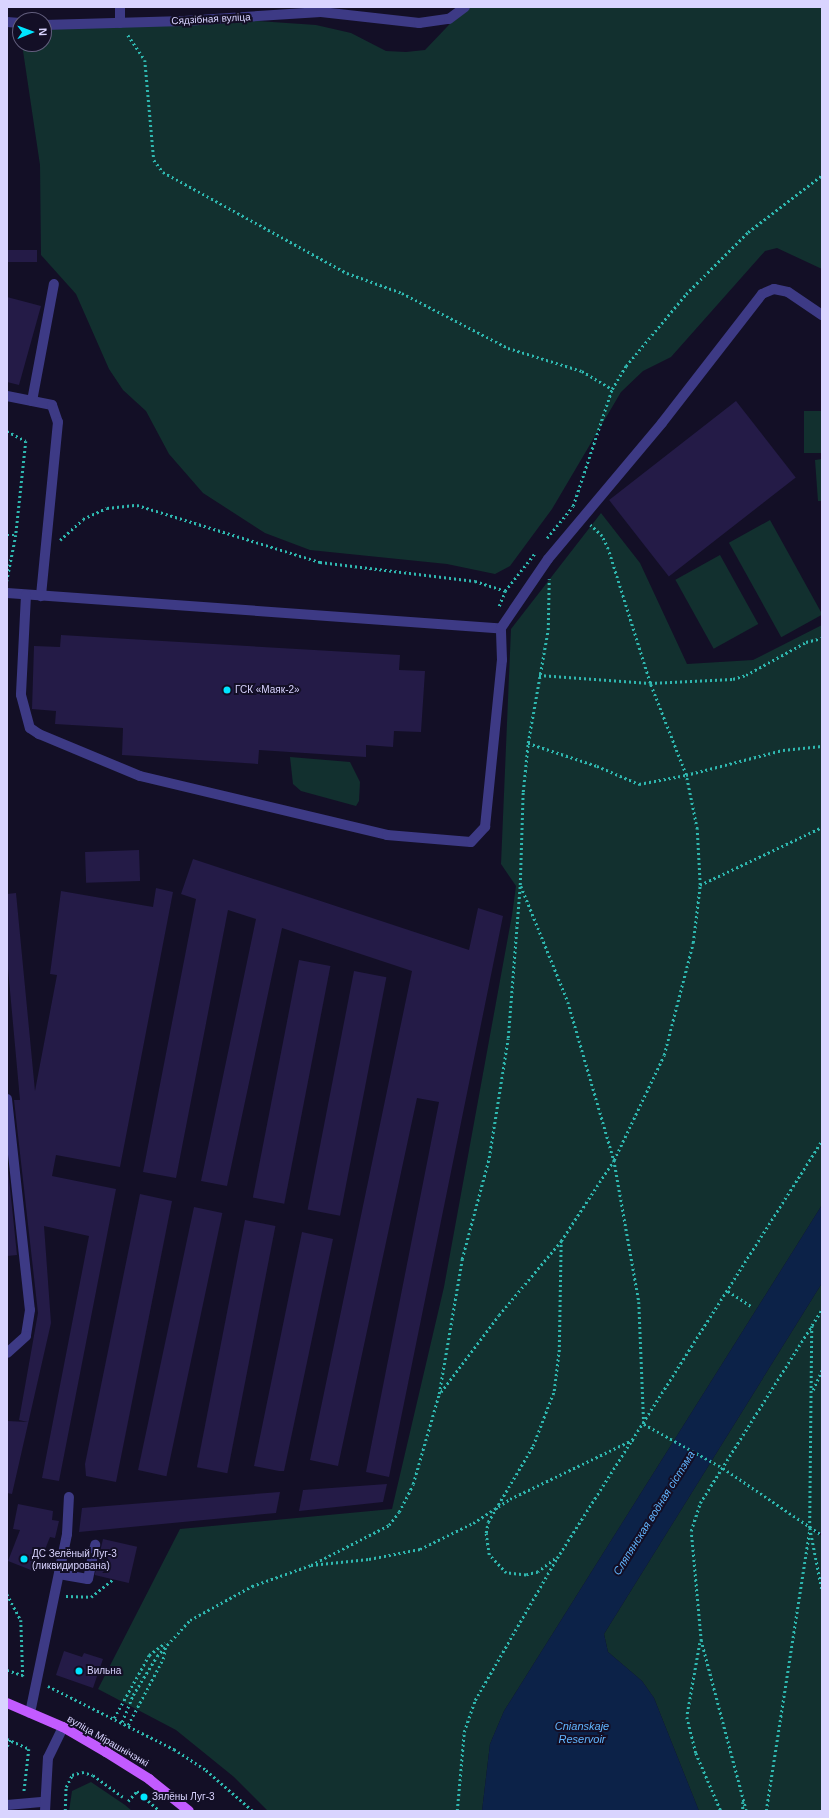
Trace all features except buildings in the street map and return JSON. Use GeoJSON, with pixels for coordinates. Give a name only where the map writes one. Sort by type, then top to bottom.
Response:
{"type":"FeatureCollection","features":[{"type":"Feature","properties":{"kind":"main road","name":"вуліца Мірашнічэнкі"},"geometry":{"type":"LineString","coordinates":[[7,1704],[63,1727],[149,1779],[189,1811]]}},
{"type":"Feature","properties":{"kind":"street"},"geometry":{"type":"LineString","coordinates":[[120,7],[120,23]]}},
{"type":"Feature","properties":{"kind":"street","name":"Сядзібная вуліца"},"geometry":{"type":"LineString","coordinates":[[52,25],[120,23],[321,12],[419,22],[449,19],[465,7]]}},
{"type":"Feature","properties":{"kind":"street"},"geometry":{"type":"LineString","coordinates":[[32,401],[54,284]]}},
{"type":"Feature","properties":{"kind":"street"},"geometry":{"type":"LineString","coordinates":[[26,595],[20,695],[30,728],[39,734],[140,776],[387,835],[463,842],[480,836],[485,827],[502,660],[496,628],[548,559],[662,423],[762,294],[774,289],[788,292],[822,315]]}},
{"type":"Feature","properties":{"kind":"street"},"geometry":{"type":"LineString","coordinates":[[7,396],[52,406],[58,422],[41,596]]}},
{"type":"Feature","properties":{"kind":"street"},"geometry":{"type":"LineString","coordinates":[[7,593],[496,628]]}},
{"type":"Feature","properties":{"kind":"street"},"geometry":{"type":"LineString","coordinates":[[7,1099],[30,1310],[26,1336],[7,1353]]}},
{"type":"Feature","properties":{"kind":"street"},"geometry":{"type":"LineString","coordinates":[[30,1713],[38,1681],[67,1534],[70,1497]]}},
{"type":"Feature","properties":{"kind":"street"},"geometry":{"type":"LineString","coordinates":[[59,1574],[88,1579],[95,1545]]}},
{"type":"Feature","properties":{"kind":"street"},"geometry":{"type":"LineString","coordinates":[[7,1805],[23,1804],[44,1806],[48,1758],[63,1727]]}},
{"type":"Feature","properties":{"kind":"path"},"geometry":{"type":"LineString","coordinates":[[120,23],[145,60],[154,160],[163,172],[348,273],[402,294],[508,348],[582,371],[612,389]]}},
{"type":"Feature","properties":{"kind":"path"},"geometry":{"type":"LineString","coordinates":[[544,542],[573,506],[612,389],[626,366],[686,294],[748,232],[822,175]]}},
{"type":"Feature","properties":{"kind":"path"},"geometry":{"type":"LineString","coordinates":[[7,431],[26,441],[16,535],[7,582]]}},
{"type":"Feature","properties":{"kind":"path"},"geometry":{"type":"LineString","coordinates":[[57,544],[83,519],[101,510],[137,505],[320,562],[475,581],[505,591]]}},
{"type":"Feature","properties":{"kind":"path"},"geometry":{"type":"LineString","coordinates":[[440,1394],[499,1315],[561,1241],[614,1160],[664,1055],[694,943],[700,885],[697,829],[686,775],[650,684],[608,549],[599,533],[581,518],[573,506]]}},
{"type":"Feature","properties":{"kind":"path"},"geometry":{"type":"LineString","coordinates":[[7,535],[16,535]]}},
{"type":"Feature","properties":{"kind":"path"},"geometry":{"type":"LineString","coordinates":[[496,628],[505,591],[539,548]]}},
{"type":"Feature","properties":{"kind":"path"},"geometry":{"type":"LineString","coordinates":[[114,1718],[149,1655],[167,1642],[190,1620],[252,1586],[311,1565],[389,1525],[400,1512],[413,1484],[440,1394],[462,1259],[489,1158],[508,1038],[520,885],[523,792],[528,743],[548,630],[548,559]]}},
{"type":"Feature","properties":{"kind":"path"},"geometry":{"type":"LineString","coordinates":[[539,675],[650,684],[733,679],[746,675],[806,642],[822,638]]}},
{"type":"Feature","properties":{"kind":"path"},"geometry":{"type":"LineString","coordinates":[[528,743],[597,766],[639,784],[686,775],[783,750],[822,746]]}},
{"type":"Feature","properties":{"kind":"path"},"geometry":{"type":"LineString","coordinates":[[700,885],[822,827]]}},
{"type":"Feature","properties":{"kind":"path"},"geometry":{"type":"LineString","coordinates":[[520,885],[568,1002],[614,1160],[639,1302],[644,1424]]}},
{"type":"Feature","properties":{"kind":"path"},"geometry":{"type":"LineString","coordinates":[[457,1811],[464,1732],[475,1700],[557,1558],[636,1438],[822,1141]]}},
{"type":"Feature","properties":{"kind":"path"},"geometry":{"type":"LineString","coordinates":[[557,1558],[538,1572],[526,1575],[515,1575],[500,1569],[486,1547],[488,1522],[533,1446],[554,1391],[559,1352],[561,1241]]}},
{"type":"Feature","properties":{"kind":"path"},"geometry":{"type":"LineString","coordinates":[[728,1291],[751,1306]]}},
{"type":"Feature","properties":{"kind":"path"},"geometry":{"type":"LineString","coordinates":[[746,1811],[701,1641],[691,1531],[700,1503],[822,1309]]}},
{"type":"Feature","properties":{"kind":"path"},"geometry":{"type":"LineString","coordinates":[[766,1811],[810,1528],[812,1324]]}},
{"type":"Feature","properties":{"kind":"path"},"geometry":{"type":"LineString","coordinates":[[812,1392],[822,1370]]}},
{"type":"Feature","properties":{"kind":"path"},"geometry":{"type":"LineString","coordinates":[[644,1424],[723,1468],[822,1535]]}},
{"type":"Feature","properties":{"kind":"path"},"geometry":{"type":"LineString","coordinates":[[311,1565],[406,1553],[440,1540],[494,1510],[636,1438]]}},
{"type":"Feature","properties":{"kind":"path"},"geometry":{"type":"LineString","coordinates":[[810,1528],[822,1590]]}},
{"type":"Feature","properties":{"kind":"path"},"geometry":{"type":"LineString","coordinates":[[55,1596],[92,1597],[114,1580]]}},
{"type":"Feature","properties":{"kind":"path"},"geometry":{"type":"LineString","coordinates":[[7,1594],[21,1620],[24,1676]]}},
{"type":"Feature","properties":{"kind":"path"},"geometry":{"type":"LineString","coordinates":[[701,1641],[687,1717],[696,1753],[721,1811]]}},
{"type":"Feature","properties":{"kind":"path"},"geometry":{"type":"LineString","coordinates":[[122,1722],[133,1695],[167,1642]]}},
{"type":"Feature","properties":{"kind":"path"},"geometry":{"type":"LineString","coordinates":[[128,1725],[163,1659],[167,1642]]}},
{"type":"Feature","properties":{"kind":"path"},"geometry":{"type":"LineString","coordinates":[[7,1670],[38,1681],[128,1725],[206,1770],[253,1811]]}},
{"type":"Feature","properties":{"kind":"path"},"geometry":{"type":"LineString","coordinates":[[7,1746],[9,1739],[28,1749],[23,1804]]}},
{"type":"Feature","properties":{"kind":"path"},"geometry":{"type":"LineString","coordinates":[[65,1811],[66,1787],[72,1775],[82,1772],[93,1775],[123,1797]]}},
{"type":"Feature","properties":{"kind":"path"},"geometry":{"type":"LineString","coordinates":[[128,1802],[137,1791],[160,1811]]}},
{"type":"Feature","properties":{"kind":"path"},"geometry":{"type":"LineString","coordinates":[[743,1797],[743,1811]]}},
{"type":"Feature","properties":{"kind":"green space"},"geometry":{"type":"Polygon","coordinates":[[[466,7],[822,7],[822,269],[777,248],[765,251],[671,357],[643,371],[621,392],[552,509],[510,566],[495,574],[447,564],[310,550],[265,533],[203,493],[169,454],[146,411],[123,390],[109,369],[76,294],[41,255],[40,165],[23,52],[52,52],[52,25],[229,19],[316,25],[351,33],[386,51],[406,52],[425,50],[466,7]]]}},
{"type":"Feature","properties":{"kind":"green space"},"geometry":{"type":"Polygon","coordinates":[[[804,411],[822,411],[822,453],[804,453],[804,411]]]}},
{"type":"Feature","properties":{"kind":"green space"},"geometry":{"type":"Polygon","coordinates":[[[822,459],[822,501],[818,501],[815,460],[822,459]]]}},
{"type":"Feature","properties":{"kind":"green space"},"geometry":{"type":"Polygon","coordinates":[[[601,513],[640,563],[687,664],[753,660],[822,625],[822,1205],[504,1711],[490,1744],[482,1811],[268,1811],[234,1777],[176,1730],[98,1689],[180,1529],[392,1509],[444,1287],[516,886],[501,864],[511,629],[601,513]]]}},
{"type":"Feature","properties":{"kind":"green space"},"geometry":{"type":"Polygon","coordinates":[[[770,520],[822,614],[781,637],[729,543],[770,520]]]}},
{"type":"Feature","properties":{"kind":"green space"},"geometry":{"type":"Polygon","coordinates":[[[720,555],[758,624],[714,649],[675,580],[720,555]]]}},
{"type":"Feature","properties":{"kind":"green space"},"geometry":{"type":"Polygon","coordinates":[[[290,757],[350,762],[360,782],[359,801],[356,806],[301,791],[293,784],[290,757]]]}},
{"type":"Feature","properties":{"kind":"green space"},"geometry":{"type":"Polygon","coordinates":[[[822,1283],[822,1533],[812,1530],[822,1536],[822,1811],[699,1811],[654,1698],[642,1681],[608,1652],[604,1634],[822,1283]]]}},
{"type":"Feature","properties":{"kind":"green space"},"geometry":{"type":"Polygon","coordinates":[[[91,1782],[132,1811],[69,1811],[72,1791],[91,1782]]]}},
{"type":"Feature","properties":{"kind":"water","name":"Cnianskaje Reservoir"},"geometry":{"type":"Polygon","coordinates":[[[822,1205],[822,1283],[604,1634],[608,1652],[642,1681],[654,1698],[699,1811],[482,1811],[490,1744],[504,1711],[822,1205]]]}},
{"type":"Feature","properties":{"kind":"place","name":"ГСК «Маяк-2»"},"geometry":{"type":"Point","coordinates":[227,690]}},
{"type":"Feature","properties":{"kind":"place","name":"ДС Зелёный Луг-3 (ликвидирована)"},"geometry":{"type":"Point","coordinates":[24,1559]}},
{"type":"Feature","properties":{"kind":"place","name":"Вильна"},"geometry":{"type":"Point","coordinates":[79,1671]}},
{"type":"Feature","properties":{"kind":"place","name":"Зялёны Луг-3"},"geometry":{"type":"Point","coordinates":[144,1797]}},
{"type":"Feature","properties":{"kind":"water label","name":"Сляпянская водная сістэма"},"geometry":{"type":"Point","coordinates":[654,1513]}}]}
